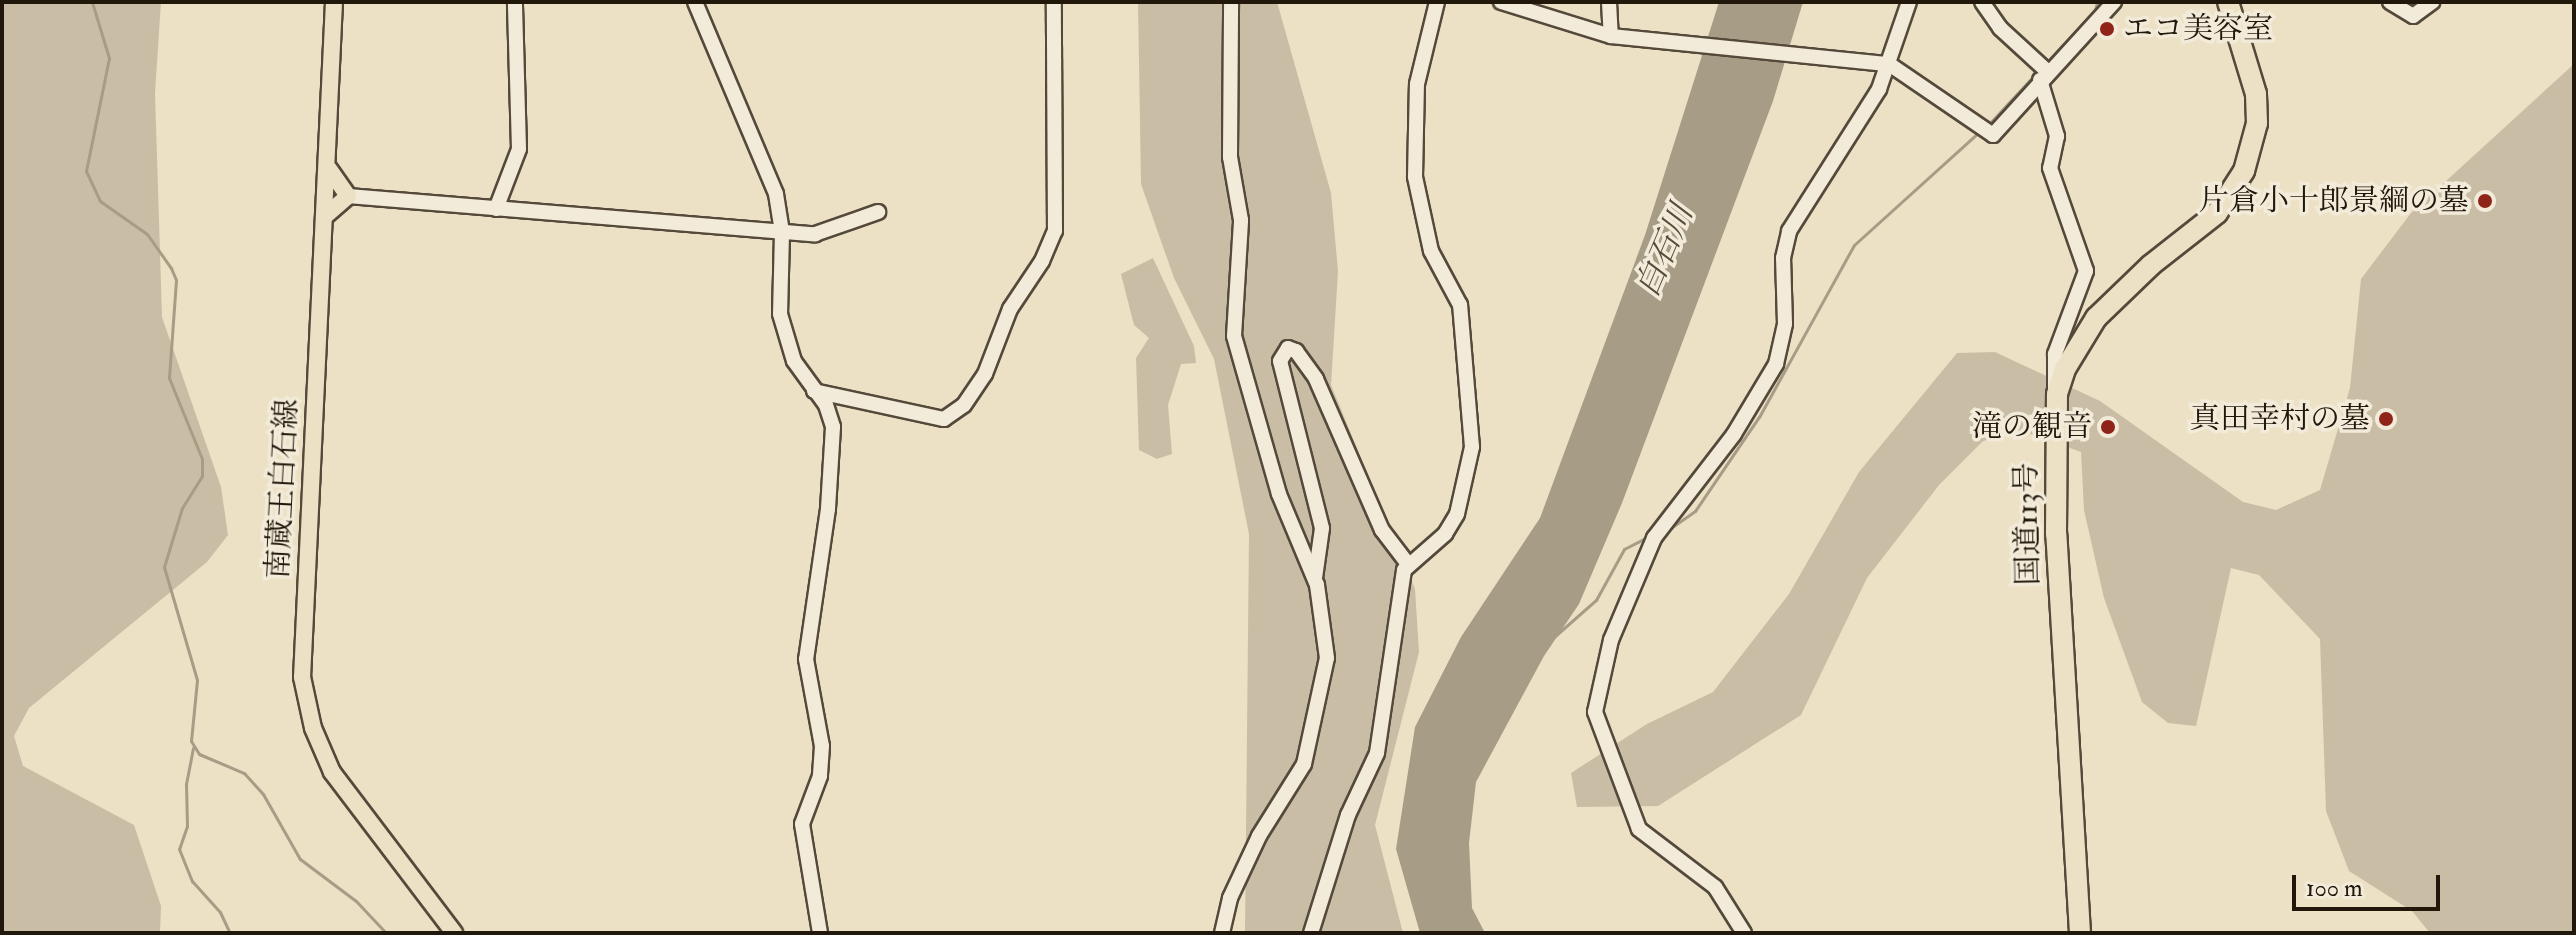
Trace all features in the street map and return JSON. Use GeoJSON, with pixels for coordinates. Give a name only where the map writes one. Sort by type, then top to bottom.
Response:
{"type":"FeatureCollection","features":[{"type":"Feature","properties":{"kind":"highway","name":"国道113号"},"geometry":{"type":"LineString","coordinates":[[2080,933],[2057,550],[2057,394],[2065,369],[2096,318],[2151,265],[2217,213],[2244,171],[2257,123],[2256,94],[2228,2]]}},
{"type":"Feature","properties":{"kind":"main road","name":"南蔵王白石線"},"geometry":{"type":"LineString","coordinates":[[334,2],[304,628],[307,705],[332,772],[454,933]]}},
{"type":"Feature","properties":{"kind":"main road"},"geometry":{"type":"LineString","coordinates":[[324,217],[348,196],[334,183],[327,163]]}},
{"type":"Feature","properties":{"kind":"street"},"geometry":{"type":"LineString","coordinates":[[496,209],[519,149],[515,2]]}},
{"type":"Feature","properties":{"kind":"street"},"geometry":{"type":"LineString","coordinates":[[695,2],[776,194],[782,233],[780,314],[794,361],[829,412],[834,445],[806,659],[822,746],[820,776],[802,833],[820,933]]}},
{"type":"Feature","properties":{"kind":"street"},"geometry":{"type":"LineString","coordinates":[[814,391],[944,419],[964,405],[985,374],[1010,309],[1055,231],[1054,2]]}},
{"type":"Feature","properties":{"kind":"street"},"geometry":{"type":"LineString","coordinates":[[1222,933],[1226,908],[1254,846],[1298,775],[1312,740],[1327,658],[1326,623],[1315,578],[1279,494],[1234,336],[1241,220],[1230,157],[1231,2]]}},
{"type":"Feature","properties":{"kind":"street"},"geometry":{"type":"LineString","coordinates":[[1311,933],[1348,815],[1377,753],[1402,579],[1408,564],[1445,534],[1457,514],[1472,447],[1460,305],[1431,251],[1415,177],[1417,84],[1437,2]]}},
{"type":"Feature","properties":{"kind":"street"},"geometry":{"type":"LineString","coordinates":[[1501,2],[1611,36],[1689,40],[1889,64],[1980,130],[2009,121],[2042,71],[2114,2]]}},
{"type":"Feature","properties":{"kind":"street"},"geometry":{"type":"LineString","coordinates":[[1609,2],[1611,36]]}},
{"type":"Feature","properties":{"kind":"street"},"geometry":{"type":"LineString","coordinates":[[1744,933],[1715,887],[1639,829],[1595,712],[1611,640],[1656,534],[1734,434],[1776,364],[1785,324],[1783,258],[1789,231],[1879,89],[1909,2]]}},
{"type":"Feature","properties":{"kind":"street"},"geometry":{"type":"LineString","coordinates":[[1982,2],[2042,71],[2057,136],[2050,168],[2086,271],[2055,354],[2052,384],[2057,394]]}},
{"type":"Feature","properties":{"kind":"street"},"geometry":{"type":"LineString","coordinates":[[2390,2],[2413,16],[2432,2]]}},
{"type":"Feature","properties":{"kind":"street"},"geometry":{"type":"LineString","coordinates":[[348,196],[815,234],[878,212]]}},
{"type":"Feature","properties":{"kind":"street"},"geometry":{"type":"LineString","coordinates":[[1315,578],[1321,520],[1280,361],[1288,348],[1296,351],[1316,379],[1382,530],[1408,564]]}},
{"type":"Feature","properties":{"kind":"shaded area"},"geometry":{"type":"Polygon","coordinates":[[[2,2],[161,2],[155,93],[162,317],[221,487],[228,535],[207,562],[29,708],[14,736],[23,766],[134,825],[161,906],[160,933],[2,933],[2,2]]]}},
{"type":"Feature","properties":{"kind":"shaded area"},"geometry":{"type":"Polygon","coordinates":[[[1138,2],[1277,2],[1331,193],[1338,271],[1331,385],[1415,589],[1419,652],[1375,825],[1403,933],[1245,933],[1249,534],[1214,359],[1174,278],[1141,184],[1138,2]]]}},
{"type":"Feature","properties":{"kind":"shaded area"},"geometry":{"type":"Polygon","coordinates":[[[2574,64],[2574,933],[2430,933],[2412,911],[2349,871],[2326,811],[2320,639],[2259,575],[2231,568],[2196,726],[2168,723],[2142,702],[2104,598],[2084,510],[2081,452],[2025,432],[2006,430],[1982,442],[1939,485],[1867,578],[1801,715],[1658,806],[1577,807],[1571,773],[1647,724],[1713,692],[1789,594],[1859,472],[1957,353],[1995,352],[2100,401],[2243,502],[2276,510],[2320,490],[2350,388],[2361,279],[2411,213],[2574,64]]]}},
{"type":"Feature","properties":{"kind":"shaded area"},"geometry":{"type":"Polygon","coordinates":[[[1153,258],[1194,346],[1196,363],[1181,364],[1168,405],[1172,454],[1157,459],[1139,450],[1136,358],[1149,338],[1134,325],[1121,274],[1153,258]]]}},
{"type":"Feature","properties":{"kind":"water","name":"白石川"},"geometry":{"type":"Polygon","coordinates":[[[1719,2],[1803,2],[1773,101],[1622,503],[1579,604],[1544,656],[1476,782],[1469,843],[1472,908],[1485,933],[1420,933],[1396,849],[1415,727],[1461,637],[1540,518],[1645,235],[1719,2]]]}},
{"type":"Feature","properties":{"kind":"waterway"},"geometry":{"type":"LineString","coordinates":[[92,2],[109,58],[86,171],[100,201],[147,234],[176,280],[169,378],[202,459],[202,476],[182,508],[164,567],[197,680],[191,741],[199,754],[244,773],[263,794],[300,859],[356,901],[386,933]]}},
{"type":"Feature","properties":{"kind":"waterway"},"geometry":{"type":"LineString","coordinates":[[2045,64],[2095,10],[2097,2]]}},
{"type":"Feature","properties":{"kind":"waterway"},"geometry":{"type":"LineString","coordinates":[[1988,125],[2040,69]]}},
{"type":"Feature","properties":{"kind":"waterway"},"geometry":{"type":"LineString","coordinates":[[1665,532],[1695,511],[1759,417],[1854,245],[1979,132]]}},
{"type":"Feature","properties":{"kind":"waterway"},"geometry":{"type":"LineString","coordinates":[[1555,636],[1596,600],[1624,549],[1650,536]]}},
{"type":"Feature","properties":{"kind":"waterway"},"geometry":{"type":"LineString","coordinates":[[193,748],[186,784],[187,826],[179,849],[192,881],[220,912],[230,933]]}},
{"type":"Feature","properties":{"kind":"place","name":"エコ美容室"},"geometry":{"type":"Point","coordinates":[2107,29]}},
{"type":"Feature","properties":{"kind":"place","name":"片倉小十郎景綱の墓"},"geometry":{"type":"Point","coordinates":[2485,201]}},
{"type":"Feature","properties":{"kind":"place","name":"真田幸村の墓"},"geometry":{"type":"Point","coordinates":[2386,419]}},
{"type":"Feature","properties":{"kind":"place","name":"滝の観音"},"geometry":{"type":"Point","coordinates":[2108,427]}}]}
